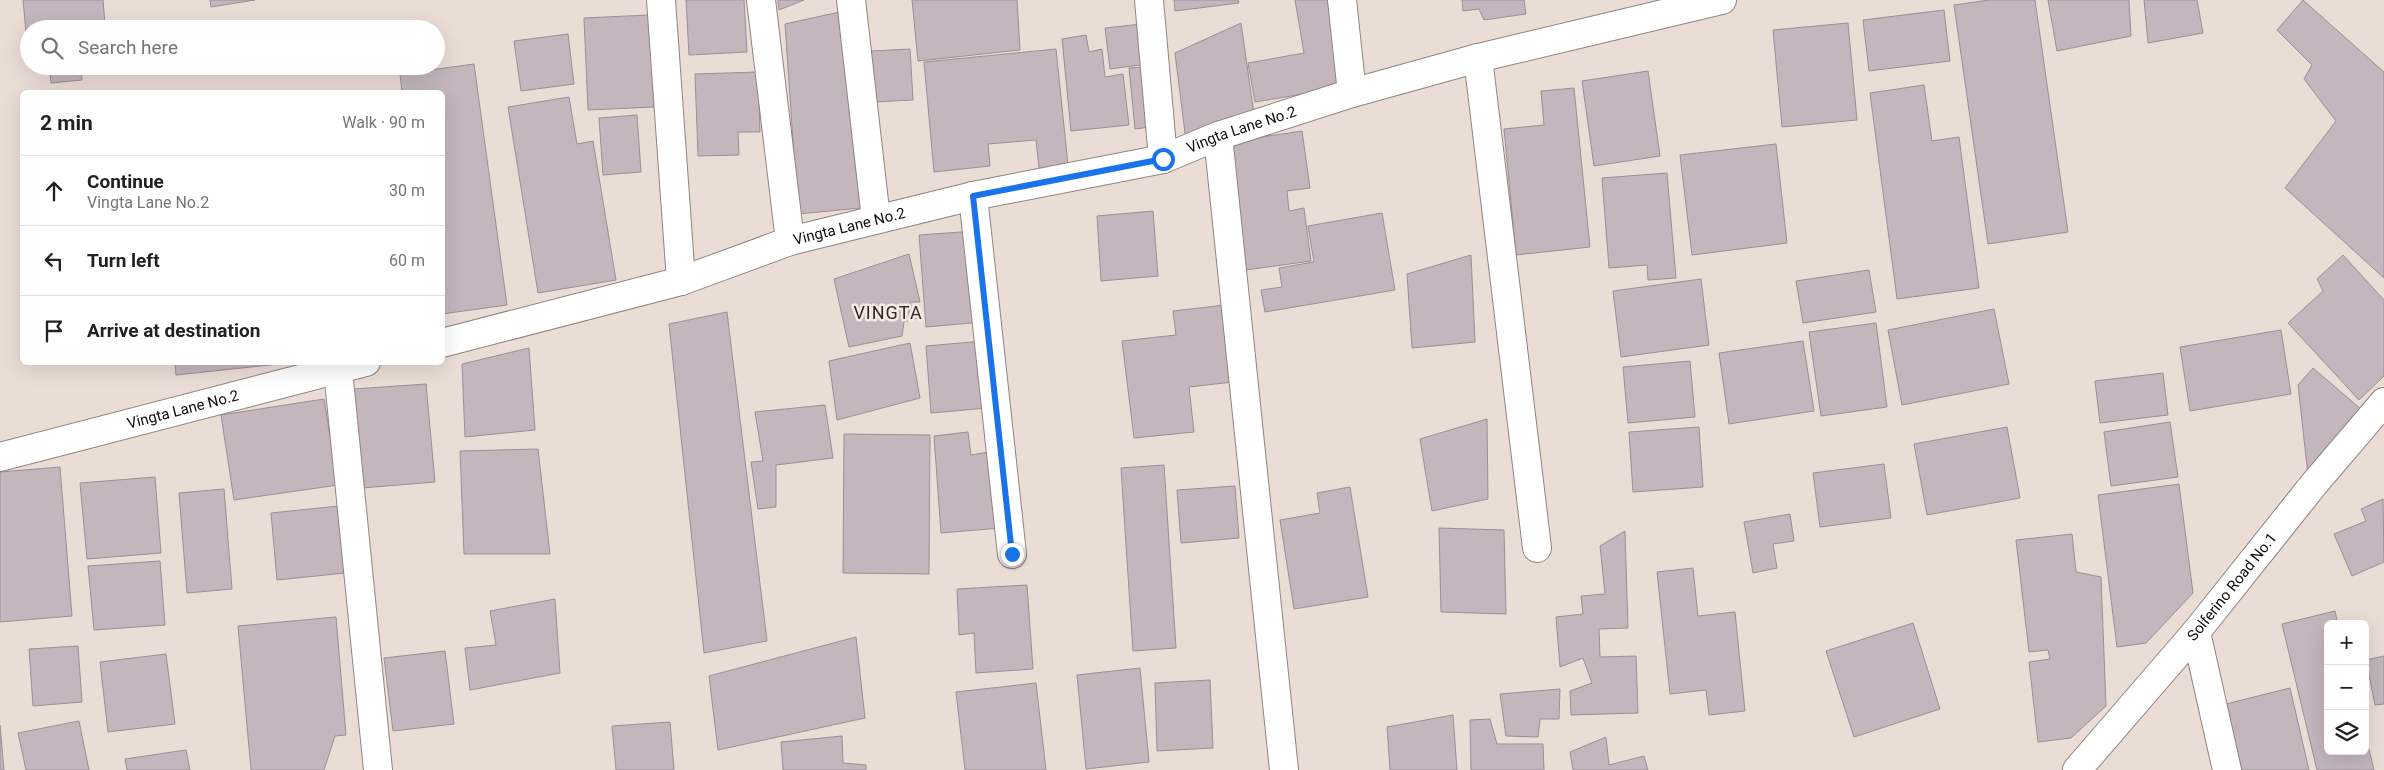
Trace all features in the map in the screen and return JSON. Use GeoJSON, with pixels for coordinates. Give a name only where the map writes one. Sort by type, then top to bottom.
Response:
{"type":"FeatureCollection","features":[{"type":"Feature","properties":{"kind":"street"},"geometry":{"type":"LineString","coordinates":[[661,0],[681,281]]}},
{"type":"Feature","properties":{"kind":"street"},"geometry":{"type":"LineString","coordinates":[[761,0],[790,241]]}},
{"type":"Feature","properties":{"kind":"street"},"geometry":{"type":"LineString","coordinates":[[851,0],[876,219]]}},
{"type":"Feature","properties":{"kind":"street"},"geometry":{"type":"LineString","coordinates":[[1149,0],[1163,159]]}},
{"type":"Feature","properties":{"kind":"street"},"geometry":{"type":"LineString","coordinates":[[1342,0],[1352,93]]}},
{"type":"Feature","properties":{"kind":"street","name":"Vingta Lane No.2"},"geometry":{"type":"LineString","coordinates":[[445,342],[681,281],[790,241],[876,219],[973,196],[1163,159],[1218,136],[1352,93],[1478,58],[1708,2]]}},
{"type":"Feature","properties":{"kind":"street"},"geometry":{"type":"LineString","coordinates":[[1478,58],[1537,548]]}},
{"type":"Feature","properties":{"kind":"street"},"geometry":{"type":"LineString","coordinates":[[1218,136],[1284,770]]}},
{"type":"Feature","properties":{"kind":"street"},"geometry":{"type":"LineString","coordinates":[[973,196],[1012,554]]}},
{"type":"Feature","properties":{"kind":"street","name":"Vingta Lane No.2"},"geometry":{"type":"LineString","coordinates":[[0,457],[356,365]]}},
{"type":"Feature","properties":{"kind":"street"},"geometry":{"type":"LineString","coordinates":[[338,370],[378,770]]}},
{"type":"Feature","properties":{"kind":"street","name":"Solferino Road No.1"},"geometry":{"type":"LineString","coordinates":[[2077,770],[2196,632],[2314,484],[2384,402]]}},
{"type":"Feature","properties":{"kind":"street"},"geometry":{"type":"LineString","coordinates":[[2196,632],[2226,770]]}},
{"type":"Feature","properties":{"kind":"building"},"geometry":{"type":"Polygon","coordinates":[[[23,0],[103,0],[105,20],[25,20],[23,0]]]}},
{"type":"Feature","properties":{"kind":"building"},"geometry":{"type":"Polygon","coordinates":[[[210,0],[255,0],[211,7],[210,0]]]}},
{"type":"Feature","properties":{"kind":"building"},"geometry":{"type":"Polygon","coordinates":[[[686,0],[744,0],[747,52],[689,55],[686,0]]]}},
{"type":"Feature","properties":{"kind":"building"},"geometry":{"type":"Polygon","coordinates":[[[778,0],[804,0],[779,10],[778,0]]]}},
{"type":"Feature","properties":{"kind":"building"},"geometry":{"type":"Polygon","coordinates":[[[912,0],[1017,0],[1020,50],[918,61],[912,0]]]}},
{"type":"Feature","properties":{"kind":"building"},"geometry":{"type":"Polygon","coordinates":[[[1174,0],[1238,0],[1239,3],[1175,11],[1174,0]]]}},
{"type":"Feature","properties":{"kind":"building"},"geometry":{"type":"Polygon","coordinates":[[[1295,0],[1330,0],[1345,87],[1255,102],[1248,63],[1304,53],[1295,0]]]}},
{"type":"Feature","properties":{"kind":"building"},"geometry":{"type":"Polygon","coordinates":[[[1462,0],[1524,0],[1526,14],[1484,20],[1479,9],[1463,11],[1462,0]]]}},
{"type":"Feature","properties":{"kind":"building"},"geometry":{"type":"Polygon","coordinates":[[[1989,0],[2035,0],[2068,232],[1988,244],[1954,5],[1989,0]]]}},
{"type":"Feature","properties":{"kind":"building"},"geometry":{"type":"Polygon","coordinates":[[[2048,0],[2129,0],[2131,36],[2057,51],[2048,0]]]}},
{"type":"Feature","properties":{"kind":"building"},"geometry":{"type":"Polygon","coordinates":[[[2144,0],[2197,0],[2203,33],[2148,43],[2144,0]]]}},
{"type":"Feature","properties":{"kind":"building"},"geometry":{"type":"Polygon","coordinates":[[[2303,0],[2384,72],[2384,278],[2285,188],[2336,121],[2304,79],[2312,65],[2277,30],[2303,0]]]}},
{"type":"Feature","properties":{"kind":"building"},"geometry":{"type":"Polygon","coordinates":[[[1944,10],[1950,61],[1869,71],[1863,20],[1944,10]]]}},
{"type":"Feature","properties":{"kind":"building"},"geometry":{"type":"Polygon","coordinates":[[[844,11],[861,208],[798,214],[785,24],[844,11]]]}},
{"type":"Feature","properties":{"kind":"building"},"geometry":{"type":"Polygon","coordinates":[[[649,15],[654,107],[588,110],[584,18],[649,15]]]}},
{"type":"Feature","properties":{"kind":"building"},"geometry":{"type":"Polygon","coordinates":[[[1241,23],[1254,114],[1186,141],[1175,53],[1241,23]]]}},
{"type":"Feature","properties":{"kind":"building"},"geometry":{"type":"Polygon","coordinates":[[[1848,23],[1857,120],[1782,127],[1773,30],[1848,23]]]}},
{"type":"Feature","properties":{"kind":"building"},"geometry":{"type":"Polygon","coordinates":[[[1142,24],[1147,64],[1110,69],[1105,28],[1142,24]]]}},
{"type":"Feature","properties":{"kind":"building"},"geometry":{"type":"Polygon","coordinates":[[[568,34],[574,84],[521,91],[514,41],[568,34]]]}},
{"type":"Feature","properties":{"kind":"building"},"geometry":{"type":"Polygon","coordinates":[[[1086,35],[1089,52],[1102,49],[1105,77],[1123,74],[1129,125],[1071,131],[1062,39],[1086,35]]]}},
{"type":"Feature","properties":{"kind":"building"},"geometry":{"type":"Polygon","coordinates":[[[910,49],[913,100],[873,102],[871,51],[910,49]]]}},
{"type":"Feature","properties":{"kind":"building"},"geometry":{"type":"Polygon","coordinates":[[[1056,49],[1068,165],[1039,168],[1036,140],[988,144],[990,166],[934,172],[924,62],[1056,49]]]}},
{"type":"Feature","properties":{"kind":"building"},"geometry":{"type":"Polygon","coordinates":[[[474,64],[507,305],[445,314],[445,90],[402,90],[400,75],[445,75],[445,68],[474,64]]]}},
{"type":"Feature","properties":{"kind":"building"},"geometry":{"type":"Polygon","coordinates":[[[1152,66],[1157,126],[1135,129],[1129,68],[1152,66]]]}},
{"type":"Feature","properties":{"kind":"building"},"geometry":{"type":"Polygon","coordinates":[[[1648,71],[1660,156],[1594,166],[1582,81],[1648,71]]]}},
{"type":"Feature","properties":{"kind":"building"},"geometry":{"type":"Polygon","coordinates":[[[758,72],[760,132],[738,132],[739,155],[698,156],[695,74],[758,72]]]}},
{"type":"Feature","properties":{"kind":"building"},"geometry":{"type":"Polygon","coordinates":[[[50,75],[82,75],[82,80],[51,83],[50,75]]]}},
{"type":"Feature","properties":{"kind":"building"},"geometry":{"type":"Polygon","coordinates":[[[1924,85],[1932,141],[1959,137],[1979,288],[1897,299],[1870,93],[1924,85]]]}},
{"type":"Feature","properties":{"kind":"building"},"geometry":{"type":"Polygon","coordinates":[[[1574,88],[1590,247],[1516,255],[1504,129],[1544,125],[1541,91],[1574,88]]]}},
{"type":"Feature","properties":{"kind":"building"},"geometry":{"type":"Polygon","coordinates":[[[569,97],[577,144],[593,141],[616,280],[538,293],[508,107],[569,97]]]}},
{"type":"Feature","properties":{"kind":"building"},"geometry":{"type":"Polygon","coordinates":[[[637,115],[641,172],[603,175],[599,118],[637,115]]]}},
{"type":"Feature","properties":{"kind":"building"},"geometry":{"type":"Polygon","coordinates":[[[1302,131],[1310,188],[1287,191],[1289,211],[1304,208],[1311,261],[1246,270],[1228,142],[1302,131]]]}},
{"type":"Feature","properties":{"kind":"building"},"geometry":{"type":"Polygon","coordinates":[[[1776,144],[1787,243],[1692,255],[1680,155],[1776,144]]]}},
{"type":"Feature","properties":{"kind":"building"},"geometry":{"type":"Polygon","coordinates":[[[1667,173],[1676,278],[1648,280],[1647,265],[1609,268],[1602,178],[1667,173]]]}},
{"type":"Feature","properties":{"kind":"building"},"geometry":{"type":"Polygon","coordinates":[[[1153,211],[1158,276],[1101,281],[1097,216],[1153,211]]]}},
{"type":"Feature","properties":{"kind":"building"},"geometry":{"type":"Polygon","coordinates":[[[1382,213],[1395,290],[1265,312],[1261,290],[1282,287],[1279,268],[1314,262],[1308,226],[1382,213]]]}},
{"type":"Feature","properties":{"kind":"building"},"geometry":{"type":"Polygon","coordinates":[[[975,231],[983,322],[926,327],[919,235],[975,231]]]}},
{"type":"Feature","properties":{"kind":"building"},"geometry":{"type":"Polygon","coordinates":[[[909,254],[920,302],[910,302],[917,318],[904,322],[902,336],[849,347],[834,279],[909,254]]]}},
{"type":"Feature","properties":{"kind":"building"},"geometry":{"type":"Polygon","coordinates":[[[1471,255],[1475,342],[1412,348],[1407,274],[1471,255]]]}},
{"type":"Feature","properties":{"kind":"building"},"geometry":{"type":"Polygon","coordinates":[[[2343,255],[2384,300],[2384,376],[2359,400],[2288,323],[2323,291],[2317,279],[2343,255]]]}},
{"type":"Feature","properties":{"kind":"building"},"geometry":{"type":"Polygon","coordinates":[[[1869,270],[1876,312],[1803,323],[1796,281],[1869,270]]]}},
{"type":"Feature","properties":{"kind":"building"},"geometry":{"type":"Polygon","coordinates":[[[1701,279],[1709,345],[1621,357],[1613,291],[1701,279]]]}},
{"type":"Feature","properties":{"kind":"building"},"geometry":{"type":"Polygon","coordinates":[[[1225,305],[1233,382],[1189,387],[1194,432],[1134,438],[1122,341],[1176,335],[1173,311],[1225,305]]]}},
{"type":"Feature","properties":{"kind":"building"},"geometry":{"type":"Polygon","coordinates":[[[1994,309],[2009,384],[1902,405],[1888,330],[1994,309]]]}},
{"type":"Feature","properties":{"kind":"building"},"geometry":{"type":"Polygon","coordinates":[[[727,312],[767,641],[704,653],[669,324],[727,312]]]}},
{"type":"Feature","properties":{"kind":"building"},"geometry":{"type":"Polygon","coordinates":[[[1876,323],[1887,407],[1821,416],[1809,332],[1876,323]]]}},
{"type":"Feature","properties":{"kind":"building"},"geometry":{"type":"Polygon","coordinates":[[[2281,330],[2291,394],[2190,411],[2180,347],[2281,330]]]}},
{"type":"Feature","properties":{"kind":"building"},"geometry":{"type":"Polygon","coordinates":[[[983,341],[988,408],[931,413],[926,346],[983,341]]]}},
{"type":"Feature","properties":{"kind":"building"},"geometry":{"type":"Polygon","coordinates":[[[1803,341],[1814,411],[1729,424],[1719,353],[1803,341]]]}},
{"type":"Feature","properties":{"kind":"building"},"geometry":{"type":"Polygon","coordinates":[[[910,343],[920,398],[837,420],[829,361],[910,343]]]}},
{"type":"Feature","properties":{"kind":"building"},"geometry":{"type":"Polygon","coordinates":[[[529,348],[535,430],[465,437],[462,364],[529,348]]]}},
{"type":"Feature","properties":{"kind":"building"},"geometry":{"type":"Polygon","coordinates":[[[1690,361],[1695,417],[1628,423],[1623,367],[1690,361]]]}},
{"type":"Feature","properties":{"kind":"building"},"geometry":{"type":"Polygon","coordinates":[[[175,365],[270,365],[176,375],[175,365]]]}},
{"type":"Feature","properties":{"kind":"building"},"geometry":{"type":"Polygon","coordinates":[[[2313,368],[2362,410],[2308,475],[2298,385],[2313,368]]]}},
{"type":"Feature","properties":{"kind":"building"},"geometry":{"type":"Polygon","coordinates":[[[2163,373],[2168,415],[2100,423],[2095,381],[2163,373]]]}},
{"type":"Feature","properties":{"kind":"building"},"geometry":{"type":"Polygon","coordinates":[[[426,384],[435,482],[362,488],[354,389],[426,384]]]}},
{"type":"Feature","properties":{"kind":"building"},"geometry":{"type":"Polygon","coordinates":[[[324,399],[338,485],[234,500],[221,415],[324,399]]]}},
{"type":"Feature","properties":{"kind":"building"},"geometry":{"type":"Polygon","coordinates":[[[825,405],[833,458],[776,465],[776,507],[758,509],[751,462],[763,461],[755,412],[825,405]]]}},
{"type":"Feature","properties":{"kind":"building"},"geometry":{"type":"Polygon","coordinates":[[[1487,419],[1488,499],[1432,511],[1420,439],[1487,419]]]}},
{"type":"Feature","properties":{"kind":"building"},"geometry":{"type":"Polygon","coordinates":[[[2170,422],[2178,477],[2111,486],[2104,432],[2170,422]]]}},
{"type":"Feature","properties":{"kind":"building"},"geometry":{"type":"Polygon","coordinates":[[[1699,427],[1703,487],[1633,492],[1629,432],[1699,427]]]}},
{"type":"Feature","properties":{"kind":"building"},"geometry":{"type":"Polygon","coordinates":[[[2007,427],[2020,498],[1927,515],[1914,444],[2007,427]]]}},
{"type":"Feature","properties":{"kind":"building"},"geometry":{"type":"Polygon","coordinates":[[[968,432],[971,455],[995,451],[1001,528],[941,533],[934,436],[968,432]]]}},
{"type":"Feature","properties":{"kind":"building"},"geometry":{"type":"Polygon","coordinates":[[[844,434],[930,435],[929,574],[843,573],[844,434]]]}},
{"type":"Feature","properties":{"kind":"building"},"geometry":{"type":"Polygon","coordinates":[[[538,449],[550,554],[464,554],[460,451],[538,449]]]}},
{"type":"Feature","properties":{"kind":"building"},"geometry":{"type":"Polygon","coordinates":[[[1884,464],[1891,518],[1820,527],[1813,473],[1884,464]]]}},
{"type":"Feature","properties":{"kind":"building"},"geometry":{"type":"Polygon","coordinates":[[[1164,465],[1176,648],[1133,651],[1121,468],[1164,465]]]}},
{"type":"Feature","properties":{"kind":"building"},"geometry":{"type":"Polygon","coordinates":[[[60,467],[72,616],[0,622],[0,472],[60,467]]]}},
{"type":"Feature","properties":{"kind":"building"},"geometry":{"type":"Polygon","coordinates":[[[155,477],[161,553],[87,559],[80,483],[155,477]]]}},
{"type":"Feature","properties":{"kind":"building"},"geometry":{"type":"Polygon","coordinates":[[[2179,484],[2193,593],[2146,643],[2117,647],[2098,495],[2179,484]]]}},
{"type":"Feature","properties":{"kind":"building"},"geometry":{"type":"Polygon","coordinates":[[[1235,486],[1239,538],[1181,543],[1177,490],[1235,486]]]}},
{"type":"Feature","properties":{"kind":"building"},"geometry":{"type":"Polygon","coordinates":[[[1350,487],[1368,597],[1294,609],[1280,520],[1320,513],[1317,493],[1350,487]]]}},
{"type":"Feature","properties":{"kind":"building"},"geometry":{"type":"Polygon","coordinates":[[[224,489],[232,589],[187,593],[179,493],[224,489]]]}},
{"type":"Feature","properties":{"kind":"building"},"geometry":{"type":"Polygon","coordinates":[[[2383,499],[2384,562],[2352,576],[2334,534],[2366,521],[2361,509],[2383,499]]]}},
{"type":"Feature","properties":{"kind":"building"},"geometry":{"type":"Polygon","coordinates":[[[339,506],[345,573],[277,580],[271,513],[339,506]]]}},
{"type":"Feature","properties":{"kind":"building"},"geometry":{"type":"Polygon","coordinates":[[[1790,514],[1794,541],[1773,544],[1777,568],[1753,573],[1744,522],[1790,514]]]}},
{"type":"Feature","properties":{"kind":"building"},"geometry":{"type":"Polygon","coordinates":[[[1439,528],[1504,530],[1506,614],[1441,612],[1439,528]]]}},
{"type":"Feature","properties":{"kind":"building"},"geometry":{"type":"Polygon","coordinates":[[[1625,531],[1628,628],[1599,629],[1600,657],[1636,656],[1638,713],[1571,715],[1570,691],[1592,683],[1583,658],[1560,667],[1556,617],[1583,614],[1581,596],[1605,594],[1600,546],[1625,531]]]}},
{"type":"Feature","properties":{"kind":"building"},"geometry":{"type":"Polygon","coordinates":[[[2072,534],[2076,572],[2101,577],[2106,706],[2071,738],[2038,742],[2029,662],[2050,659],[2048,650],[2029,652],[2016,540],[2072,534]]]}},
{"type":"Feature","properties":{"kind":"building"},"geometry":{"type":"Polygon","coordinates":[[[160,561],[165,625],[94,630],[88,566],[160,561]]]}},
{"type":"Feature","properties":{"kind":"building"},"geometry":{"type":"Polygon","coordinates":[[[1693,568],[1698,616],[1735,612],[1745,711],[1709,715],[1706,690],[1670,694],[1657,572],[1693,568]]]}},
{"type":"Feature","properties":{"kind":"building"},"geometry":{"type":"Polygon","coordinates":[[[1027,585],[1033,669],[976,673],[974,633],[959,635],[957,589],[1027,585]]]}},
{"type":"Feature","properties":{"kind":"building"},"geometry":{"type":"Polygon","coordinates":[[[555,599],[560,673],[470,690],[465,648],[496,645],[490,611],[555,599]]]}},
{"type":"Feature","properties":{"kind":"building"},"geometry":{"type":"Polygon","coordinates":[[[2335,611],[2337,620],[2324,620],[2324,755],[2369,755],[2369,749],[2374,770],[2317,770],[2282,624],[2335,611]]]}},
{"type":"Feature","properties":{"kind":"building"},"geometry":{"type":"Polygon","coordinates":[[[336,617],[346,735],[335,736],[324,770],[251,770],[238,626],[336,617]]]}},
{"type":"Feature","properties":{"kind":"building"},"geometry":{"type":"Polygon","coordinates":[[[1913,623],[1940,709],[1854,737],[1826,651],[1913,623]]]}},
{"type":"Feature","properties":{"kind":"building"},"geometry":{"type":"Polygon","coordinates":[[[856,637],[865,718],[718,750],[709,676],[856,637]]]}},
{"type":"Feature","properties":{"kind":"building"},"geometry":{"type":"Polygon","coordinates":[[[78,646],[82,702],[33,706],[29,649],[78,646]]]}},
{"type":"Feature","properties":{"kind":"building"},"geometry":{"type":"Polygon","coordinates":[[[445,651],[454,724],[393,731],[384,658],[445,651]]]}},
{"type":"Feature","properties":{"kind":"building"},"geometry":{"type":"Polygon","coordinates":[[[166,654],[175,724],[108,732],[100,662],[166,654]]]}},
{"type":"Feature","properties":{"kind":"building"},"geometry":{"type":"Polygon","coordinates":[[[2384,656],[2384,704],[2375,705],[2369,675],[2369,659],[2384,656]]]}},
{"type":"Feature","properties":{"kind":"building"},"geometry":{"type":"Polygon","coordinates":[[[1140,668],[1149,762],[1086,769],[1077,675],[1140,668]]]}},
{"type":"Feature","properties":{"kind":"building"},"geometry":{"type":"Polygon","coordinates":[[[1210,680],[1213,748],[1157,751],[1155,683],[1210,680]]]}},
{"type":"Feature","properties":{"kind":"building"},"geometry":{"type":"Polygon","coordinates":[[[1036,683],[1046,770],[965,770],[956,692],[1036,683]]]}},
{"type":"Feature","properties":{"kind":"building"},"geometry":{"type":"Polygon","coordinates":[[[2290,688],[2309,770],[2241,770],[2226,704],[2290,688]]]}},
{"type":"Feature","properties":{"kind":"building"},"geometry":{"type":"Polygon","coordinates":[[[1560,689],[1559,719],[1540,719],[1538,737],[1506,736],[1500,694],[1560,689]]]}},
{"type":"Feature","properties":{"kind":"building"},"geometry":{"type":"Polygon","coordinates":[[[1453,715],[1457,770],[1390,770],[1387,727],[1453,715]]]}},
{"type":"Feature","properties":{"kind":"building"},"geometry":{"type":"Polygon","coordinates":[[[1490,719],[1497,744],[1543,744],[1544,770],[1471,770],[1470,720],[1490,719]]]}},
{"type":"Feature","properties":{"kind":"building"},"geometry":{"type":"Polygon","coordinates":[[[79,721],[89,770],[26,770],[18,733],[79,721]]]}},
{"type":"Feature","properties":{"kind":"building"},"geometry":{"type":"Polygon","coordinates":[[[670,722],[674,770],[616,770],[612,726],[670,722]]]}},
{"type":"Feature","properties":{"kind":"building"},"geometry":{"type":"Polygon","coordinates":[[[0,725],[4,770],[0,770],[0,725]]]}},
{"type":"Feature","properties":{"kind":"building"},"geometry":{"type":"Polygon","coordinates":[[[842,736],[843,763],[866,765],[866,770],[783,770],[781,742],[842,736]]]}},
{"type":"Feature","properties":{"kind":"building"},"geometry":{"type":"Polygon","coordinates":[[[1606,737],[1609,765],[1644,756],[1648,770],[1573,770],[1570,752],[1606,737]]]}},
{"type":"Feature","properties":{"kind":"building"},"geometry":{"type":"Polygon","coordinates":[[[186,750],[190,770],[127,770],[125,759],[186,750]]]}},
{"type":"Feature","properties":{"kind":"district","name":"VINGTA"},"geometry":{"type":"Point","coordinates":[888,312]}},
{"type":"Feature","properties":{"kind":"route"},"geometry":{"type":"LineString","coordinates":[[1012,554],[973,196],[1163,159]]}}]}
